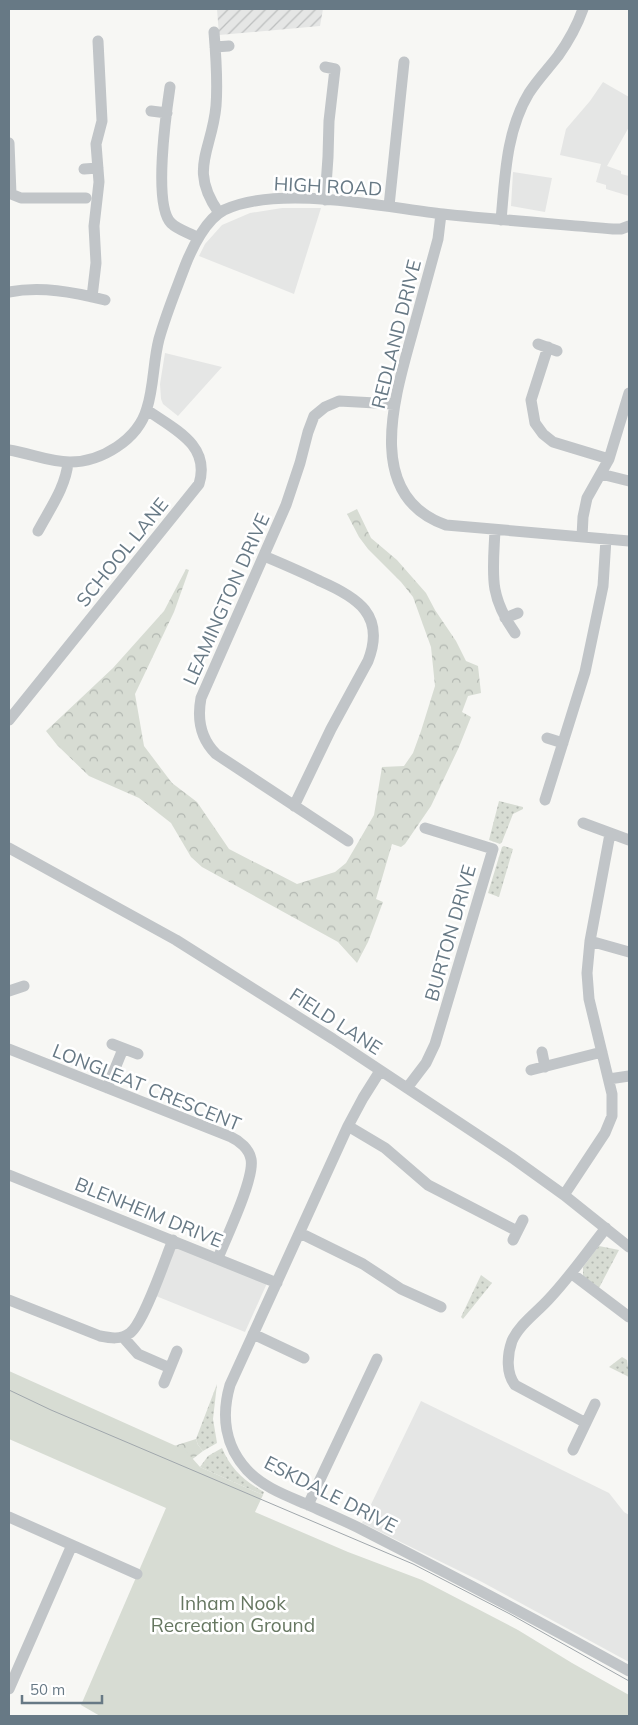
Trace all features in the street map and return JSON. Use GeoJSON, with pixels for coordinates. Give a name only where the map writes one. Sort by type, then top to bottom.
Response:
{"type":"FeatureCollection","features":[{"type":"Feature","properties":{"kind":"street"},"geometry":{"type":"LineString","coordinates":[[500,220],[506,164],[511,140],[522,107],[538,79],[566,44],[583,9]]}},
{"type":"Feature","properties":{"kind":"street"},"geometry":{"type":"LineString","coordinates":[[214,32],[216,106],[203,173],[206,191],[220,213]]}},
{"type":"Feature","properties":{"kind":"street"},"geometry":{"type":"LineString","coordinates":[[92,297],[96,263],[94,226],[99,182],[96,144],[102,121],[98,41]]}},
{"type":"Feature","properties":{"kind":"street"},"geometry":{"type":"LineString","coordinates":[[215,47],[229,46]]}},
{"type":"Feature","properties":{"kind":"street"},"geometry":{"type":"LineString","coordinates":[[389,206],[404,62]]}},
{"type":"Feature","properties":{"kind":"street"},"geometry":{"type":"LineString","coordinates":[[325,68],[335,69],[329,121],[325,200]]}},
{"type":"Feature","properties":{"kind":"street"},"geometry":{"type":"LineString","coordinates":[[170,87],[163,141],[163,207],[171,223],[198,238]]}},
{"type":"Feature","properties":{"kind":"street"},"geometry":{"type":"LineString","coordinates":[[151,111],[166,113]]}},
{"type":"Feature","properties":{"kind":"street"},"geometry":{"type":"LineString","coordinates":[[9,143],[10,194],[22,198],[86,198]]}},
{"type":"Feature","properties":{"kind":"street"},"geometry":{"type":"LineString","coordinates":[[84,169],[98,168]]}},
{"type":"Feature","properties":{"kind":"street","name":"HIGH ROAD"},"geometry":{"type":"LineString","coordinates":[[9,450],[68,462],[88,461],[112,450],[136,429],[147,410],[159,340],[198,238],[220,213],[240,204],[291,198],[389,206],[500,220],[613,229],[629,226]]}},
{"type":"Feature","properties":{"kind":"street","name":"REDLAND DRIVE"},"geometry":{"type":"LineString","coordinates":[[441,214],[438,239],[394,404],[391,441],[394,468],[402,488],[414,506],[430,519],[446,526],[629,541]]}},
{"type":"Feature","properties":{"kind":"street"},"geometry":{"type":"LineString","coordinates":[[9,292],[45,289],[105,300]]}},
{"type":"Feature","properties":{"kind":"street"},"geometry":{"type":"LineString","coordinates":[[548,347],[531,400],[535,423],[543,434],[553,442],[609,459]]}},
{"type":"Feature","properties":{"kind":"street"},"geometry":{"type":"LineString","coordinates":[[582,537],[583,517],[588,498],[609,459],[629,393]]}},
{"type":"Feature","properties":{"kind":"street","name":"LEAMINGTON DRIVE"},"geometry":{"type":"LineString","coordinates":[[348,841],[216,754],[204,739],[200,715],[201,698],[286,505],[314,416],[324,407],[339,401],[394,404]]}},
{"type":"Feature","properties":{"kind":"street","name":"SCHOOL LANE"},"geometry":{"type":"LineString","coordinates":[[9,720],[199,484],[202,472],[200,458],[193,444],[147,410]]}},
{"type":"Feature","properties":{"kind":"street"},"geometry":{"type":"LineString","coordinates":[[38,531],[67,474],[68,462]]}},
{"type":"Feature","properties":{"kind":"street"},"geometry":{"type":"LineString","coordinates":[[602,474],[629,481]]}},
{"type":"Feature","properties":{"kind":"street"},"geometry":{"type":"LineString","coordinates":[[495,530],[494,590],[498,604],[515,632]]}},
{"type":"Feature","properties":{"kind":"street"},"geometry":{"type":"LineString","coordinates":[[545,800],[585,672],[603,586],[606,539]]}},
{"type":"Feature","properties":{"kind":"street"},"geometry":{"type":"LineString","coordinates":[[264,556],[348,594],[361,604],[367,612],[372,627],[371,649],[368,661],[331,729],[294,806]]}},
{"type":"Feature","properties":{"kind":"street"},"geometry":{"type":"LineString","coordinates":[[505,618],[518,613]]}},
{"type":"Feature","properties":{"kind":"street"},"geometry":{"type":"LineString","coordinates":[[547,738],[563,743]]}},
{"type":"Feature","properties":{"kind":"street"},"geometry":{"type":"LineString","coordinates":[[583,823],[629,840]]}},
{"type":"Feature","properties":{"kind":"street","name":"BURTON DRIVE"},"geometry":{"type":"LineString","coordinates":[[407,1088],[426,1063],[435,1044],[493,849],[426,828]]}},
{"type":"Feature","properties":{"kind":"street"},"geometry":{"type":"LineString","coordinates":[[564,1195],[609,1126],[613,1110],[609,1079],[589,999],[587,980],[590,941],[610,834]]}},
{"type":"Feature","properties":{"kind":"street","name":"FIELD LANE"},"geometry":{"type":"LineString","coordinates":[[9,848],[176,940],[407,1088],[564,1195],[629,1246]]}},
{"type":"Feature","properties":{"kind":"street"},"geometry":{"type":"LineString","coordinates":[[590,941],[629,952]]}},
{"type":"Feature","properties":{"kind":"street"},"geometry":{"type":"LineString","coordinates":[[9,991],[24,986]]}},
{"type":"Feature","properties":{"kind":"street"},"geometry":{"type":"LineString","coordinates":[[112,1044],[138,1054]]}},
{"type":"Feature","properties":{"kind":"street","name":"LONGLEAT CRESCENT"},"geometry":{"type":"LineString","coordinates":[[9,1049],[231,1137],[241,1143],[249,1152],[252,1164],[251,1174],[218,1258]]}},
{"type":"Feature","properties":{"kind":"street"},"geometry":{"type":"LineString","coordinates":[[107,1088],[123,1049]]}},
{"type":"Feature","properties":{"kind":"street"},"geometry":{"type":"LineString","coordinates":[[542,1052],[545,1067]]}},
{"type":"Feature","properties":{"kind":"street"},"geometry":{"type":"LineString","coordinates":[[531,1070],[602,1052]]}},
{"type":"Feature","properties":{"kind":"street","name":"ESKDALE DRIVE"},"geometry":{"type":"LineString","coordinates":[[380,1071],[348,1126],[230,1386],[226,1398],[225,1416],[229,1442],[240,1461],[256,1478],[282,1493],[359,1528],[484,1592],[629,1671]]}},
{"type":"Feature","properties":{"kind":"street"},"geometry":{"type":"LineString","coordinates":[[609,1079],[629,1076]]}},
{"type":"Feature","properties":{"kind":"street"},"geometry":{"type":"LineString","coordinates":[[348,1126],[385,1148],[428,1185],[515,1236],[523,1220]]}},
{"type":"Feature","properties":{"kind":"street","name":"BLENHEIM DRIVE"},"geometry":{"type":"LineString","coordinates":[[9,1174],[277,1283]]}},
{"type":"Feature","properties":{"kind":"street"},"geometry":{"type":"LineString","coordinates":[[586,1422],[515,1386],[509,1376],[509,1355],[513,1340],[521,1327],[548,1300],[606,1228]]}},
{"type":"Feature","properties":{"kind":"street"},"geometry":{"type":"LineString","coordinates":[[300,1233],[363,1264],[401,1289],[441,1307]]}},
{"type":"Feature","properties":{"kind":"street"},"geometry":{"type":"LineString","coordinates":[[9,1300],[100,1336],[108,1338],[123,1337],[131,1332],[141,1319],[173,1240]]}},
{"type":"Feature","properties":{"kind":"street"},"geometry":{"type":"LineString","coordinates":[[571,1273],[629,1317]]}},
{"type":"Feature","properties":{"kind":"street"},"geometry":{"type":"LineString","coordinates":[[253,1334],[304,1358]]}},
{"type":"Feature","properties":{"kind":"street"},"geometry":{"type":"LineString","coordinates":[[123,1337],[138,1354],[170,1368]]}},
{"type":"Feature","properties":{"kind":"street"},"geometry":{"type":"LineString","coordinates":[[164,1383],[178,1351]]}},
{"type":"Feature","properties":{"kind":"street"},"geometry":{"type":"LineString","coordinates":[[308,1504],[377,1359]]}},
{"type":"Feature","properties":{"kind":"street"},"geometry":{"type":"LineString","coordinates":[[573,1450],[595,1404]]}},
{"type":"Feature","properties":{"kind":"street"},"geometry":{"type":"LineString","coordinates":[[9,1517],[137,1574]]}},
{"type":"Feature","properties":{"kind":"street"},"geometry":{"type":"LineString","coordinates":[[9,1689],[72,1545]]}},
{"type":"Feature","properties":{"kind":"shaded area"},"geometry":{"type":"Polygon","coordinates":[[[217,9],[323,9],[320,26],[219,35],[217,9]]]}},
{"type":"Feature","properties":{"kind":"shaded area"},"geometry":{"type":"Polygon","coordinates":[[[603,82],[629,97],[629,127],[607,166],[629,176],[629,196],[606,189],[606,185],[596,182],[601,164],[560,155],[566,129],[590,101],[603,82]]]}},
{"type":"Feature","properties":{"kind":"shaded area"},"geometry":{"type":"Polygon","coordinates":[[[513,172],[552,178],[545,212],[511,206],[513,172]]]}},
{"type":"Feature","properties":{"kind":"shaded area"},"geometry":{"type":"Polygon","coordinates":[[[282,208],[321,208],[294,294],[199,256],[205,244],[222,225],[250,213],[282,208]]]}},
{"type":"Feature","properties":{"kind":"shaded area"},"geometry":{"type":"Polygon","coordinates":[[[165,353],[222,367],[178,416],[163,404],[161,399],[160,384],[165,353]]]}},
{"type":"Feature","properties":{"kind":"shaded area"},"geometry":{"type":"Polygon","coordinates":[[[177,1244],[268,1281],[245,1332],[156,1296],[177,1244]]]}},
{"type":"Feature","properties":{"kind":"shaded area"},"geometry":{"type":"Polygon","coordinates":[[[421,1401],[609,1493],[624,1512],[629,1515],[629,1662],[482,1582],[362,1523],[421,1401]]]}},
{"type":"Feature","properties":{"kind":"green space"},"geometry":{"type":"Polygon","coordinates":[[[357,509],[371,538],[397,560],[426,593],[456,641],[466,661],[478,666],[481,693],[468,696],[462,712],[471,717],[431,806],[405,844],[401,847],[392,844],[376,899],[383,902],[368,942],[357,963],[338,942],[202,867],[191,857],[171,823],[139,798],[89,776],[57,745],[46,731],[113,668],[164,611],[186,569],[189,570],[174,612],[135,694],[144,746],[172,783],[197,802],[229,849],[297,884],[335,872],[346,863],[374,815],[382,767],[404,766],[413,753],[435,686],[431,647],[413,597],[359,537],[347,514],[357,509]]]}},
{"type":"Feature","properties":{"kind":"green space"},"geometry":{"type":"Polygon","coordinates":[[[499,801],[523,807],[523,809],[513,814],[500,844],[489,840],[499,801]]]}},
{"type":"Feature","properties":{"kind":"green space"},"geometry":{"type":"Polygon","coordinates":[[[502,847],[513,849],[499,897],[488,893],[502,847]]]}},
{"type":"Feature","properties":{"kind":"green space"},"geometry":{"type":"Polygon","coordinates":[[[599,1246],[619,1250],[599,1288],[583,1276],[583,1267],[599,1246]]]}},
{"type":"Feature","properties":{"kind":"green space"},"geometry":{"type":"Polygon","coordinates":[[[481,1275],[492,1283],[463,1319],[461,1317],[481,1275]]]}},
{"type":"Feature","properties":{"kind":"green space"},"geometry":{"type":"Polygon","coordinates":[[[622,1357],[627,1360],[629,1377],[609,1367],[622,1357]]]}},
{"type":"Feature","properties":{"kind":"green space","name":"Inham Nook Recreation Ground"},"geometry":{"type":"Polygon","coordinates":[[[9,1371],[185,1450],[200,1467],[263,1495],[255,1512],[348,1552],[422,1580],[518,1630],[629,1695],[629,1716],[100,1716],[81,1705],[166,1508],[9,1439],[9,1371]]]}},
{"type":"Feature","properties":{"kind":"green space"},"geometry":{"type":"Polygon","coordinates":[[[9,1372],[174,1446],[196,1439],[203,1451],[190,1461],[9,1372]]]}},
{"type":"Feature","properties":{"kind":"green space"},"geometry":{"type":"Polygon","coordinates":[[[217,1384],[213,1419],[217,1443],[203,1451],[196,1439],[217,1384]]]}},
{"type":"Feature","properties":{"kind":"green space"},"geometry":{"type":"Polygon","coordinates":[[[222,1448],[234,1468],[244,1479],[264,1492],[263,1495],[200,1467],[208,1456],[222,1448]]]}},
{"type":"Feature","properties":{"kind":"tram line"},"geometry":{"type":"LineString","coordinates":[[9,1390],[51,1410],[413,1564],[510,1614],[629,1681]]}}]}
